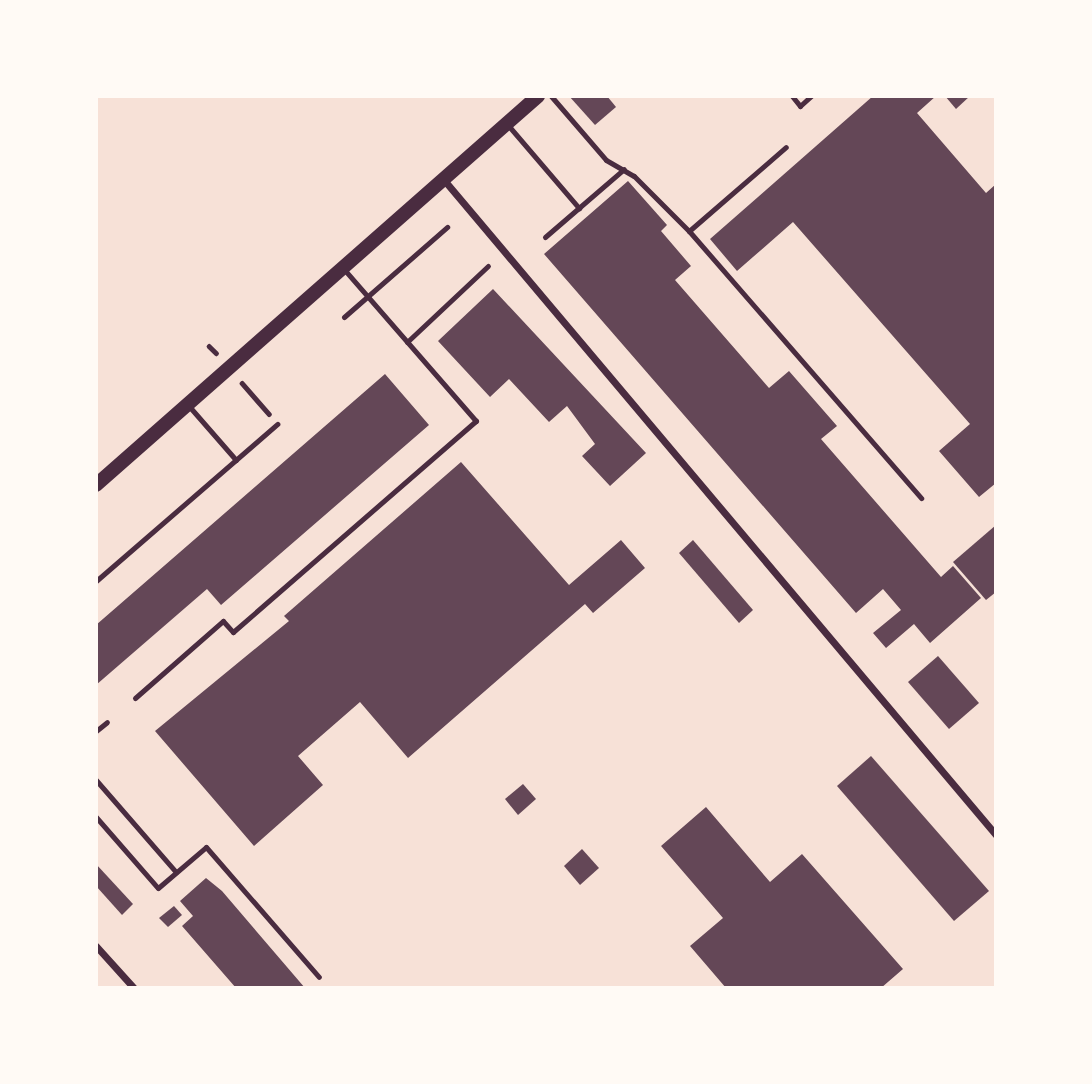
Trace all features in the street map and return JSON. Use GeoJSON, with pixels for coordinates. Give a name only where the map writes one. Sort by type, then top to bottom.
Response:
{"type":"FeatureCollection","features":[{"type":"Feature","properties":{"kind":"main road"},"geometry":{"type":"LineString","coordinates":[[96,485],[538,96]]}},
{"type":"Feature","properties":{"kind":"street"},"geometry":{"type":"LineString","coordinates":[[443,180],[996,835]]}},
{"type":"Feature","properties":{"kind":"street"},"geometry":{"type":"LineString","coordinates":[[96,946],[134,988]]}},
{"type":"Feature","properties":{"kind":"lane"},"geometry":{"type":"LineString","coordinates":[[551,96],[606,160],[624,169],[689,231],[921,498]]}},
{"type":"Feature","properties":{"kind":"lane"},"geometry":{"type":"LineString","coordinates":[[792,96],[800,106],[811,96]]}},
{"type":"Feature","properties":{"kind":"lane"},"geometry":{"type":"LineString","coordinates":[[507,124],[579,208]]}},
{"type":"Feature","properties":{"kind":"lane"},"geometry":{"type":"LineString","coordinates":[[689,231],[786,147]]}},
{"type":"Feature","properties":{"kind":"lane"},"geometry":{"type":"LineString","coordinates":[[545,237],[624,169]]}},
{"type":"Feature","properties":{"kind":"lane"},"geometry":{"type":"LineString","coordinates":[[344,317],[447,227]]}},
{"type":"Feature","properties":{"kind":"lane"},"geometry":{"type":"LineString","coordinates":[[407,342],[488,266]]}},
{"type":"Feature","properties":{"kind":"lane"},"geometry":{"type":"LineString","coordinates":[[135,698],[223,621],[233,632],[476,421],[343,268]]}},
{"type":"Feature","properties":{"kind":"lane"},"geometry":{"type":"LineString","coordinates":[[188,405],[236,460]]}},
{"type":"Feature","properties":{"kind":"lane"},"geometry":{"type":"LineString","coordinates":[[96,581],[277,424]]}},
{"type":"Feature","properties":{"kind":"lane"},"geometry":{"type":"LineString","coordinates":[[96,731],[107,722]]}},
{"type":"Feature","properties":{"kind":"lane"},"geometry":{"type":"LineString","coordinates":[[96,780],[176,872]]}},
{"type":"Feature","properties":{"kind":"lane"},"geometry":{"type":"LineString","coordinates":[[96,817],[158,888],[206,846],[319,977]]}},
{"type":"Feature","properties":{"kind":"path"},"geometry":{"type":"LineString","coordinates":[[209,346],[216,353]]}},
{"type":"Feature","properties":{"kind":"path"},"geometry":{"type":"LineString","coordinates":[[242,383],[277,424]]}},
{"type":"Feature","properties":{"kind":"building"},"geometry":{"type":"Polygon","coordinates":[[[569,96],[607,96],[616,107],[595,125],[569,96]]]}},
{"type":"Feature","properties":{"kind":"building"},"geometry":{"type":"Polygon","coordinates":[[[873,96],[936,96],[917,113],[986,193],[996,184],[996,483],[979,497],[939,451],[970,424],[793,222],[737,271],[710,239],[873,96]]]}},
{"type":"Feature","properties":{"kind":"building"},"geometry":{"type":"Polygon","coordinates":[[[945,96],[970,96],[956,109],[945,96]]]}},
{"type":"Feature","properties":{"kind":"building"},"geometry":{"type":"Polygon","coordinates":[[[628,181],[667,225],[661,231],[691,266],[675,280],[769,388],[789,371],[837,426],[821,439],[941,577],[953,566],[981,598],[930,643],[914,624],[886,648],[873,633],[901,610],[883,589],[856,613],[544,254],[628,181]]]}},
{"type":"Feature","properties":{"kind":"building"},"geometry":{"type":"Polygon","coordinates":[[[493,289],[646,453],[610,486],[582,456],[595,444],[567,406],[549,422],[509,379],[490,397],[438,341],[493,289]]]}},
{"type":"Feature","properties":{"kind":"building"},"geometry":{"type":"Polygon","coordinates":[[[385,374],[429,425],[221,605],[207,589],[96,685],[96,625],[385,374]]]}},
{"type":"Feature","properties":{"kind":"building"},"geometry":{"type":"Polygon","coordinates":[[[461,462],[569,585],[621,540],[645,568],[593,613],[585,604],[408,758],[360,702],[298,756],[323,785],[254,846],[155,731],[289,621],[284,616],[461,462]]]}},
{"type":"Feature","properties":{"kind":"building"},"geometry":{"type":"Polygon","coordinates":[[[996,525],[996,592],[986,600],[953,562],[996,525]]]}},
{"type":"Feature","properties":{"kind":"building"},"geometry":{"type":"Polygon","coordinates":[[[693,540],[753,610],[739,623],[679,553],[693,540]]]}},
{"type":"Feature","properties":{"kind":"building"},"geometry":{"type":"Polygon","coordinates":[[[938,656],[979,703],[949,729],[908,682],[938,656]]]}},
{"type":"Feature","properties":{"kind":"building"},"geometry":{"type":"Polygon","coordinates":[[[871,756],[989,891],[954,921],[837,786],[871,756]]]}},
{"type":"Feature","properties":{"kind":"building"},"geometry":{"type":"Polygon","coordinates":[[[523,784],[536,799],[518,815],[505,799],[523,784]]]}},
{"type":"Feature","properties":{"kind":"building"},"geometry":{"type":"Polygon","coordinates":[[[706,807],[770,882],[802,854],[903,969],[881,988],[726,988],[690,946],[723,918],[661,846],[706,807]]]}},
{"type":"Feature","properties":{"kind":"building"},"geometry":{"type":"Polygon","coordinates":[[[582,849],[599,868],[580,885],[564,866],[582,849]]]}},
{"type":"Feature","properties":{"kind":"building"},"geometry":{"type":"Polygon","coordinates":[[[96,864],[133,904],[122,915],[96,886],[96,864]]]}},
{"type":"Feature","properties":{"kind":"building"},"geometry":{"type":"Polygon","coordinates":[[[206,878],[222,891],[305,988],[236,988],[182,926],[193,916],[180,901],[206,878]]]}},
{"type":"Feature","properties":{"kind":"building"},"geometry":{"type":"Polygon","coordinates":[[[174,906],[182,915],[168,927],[159,918],[174,906]]]}}]}
